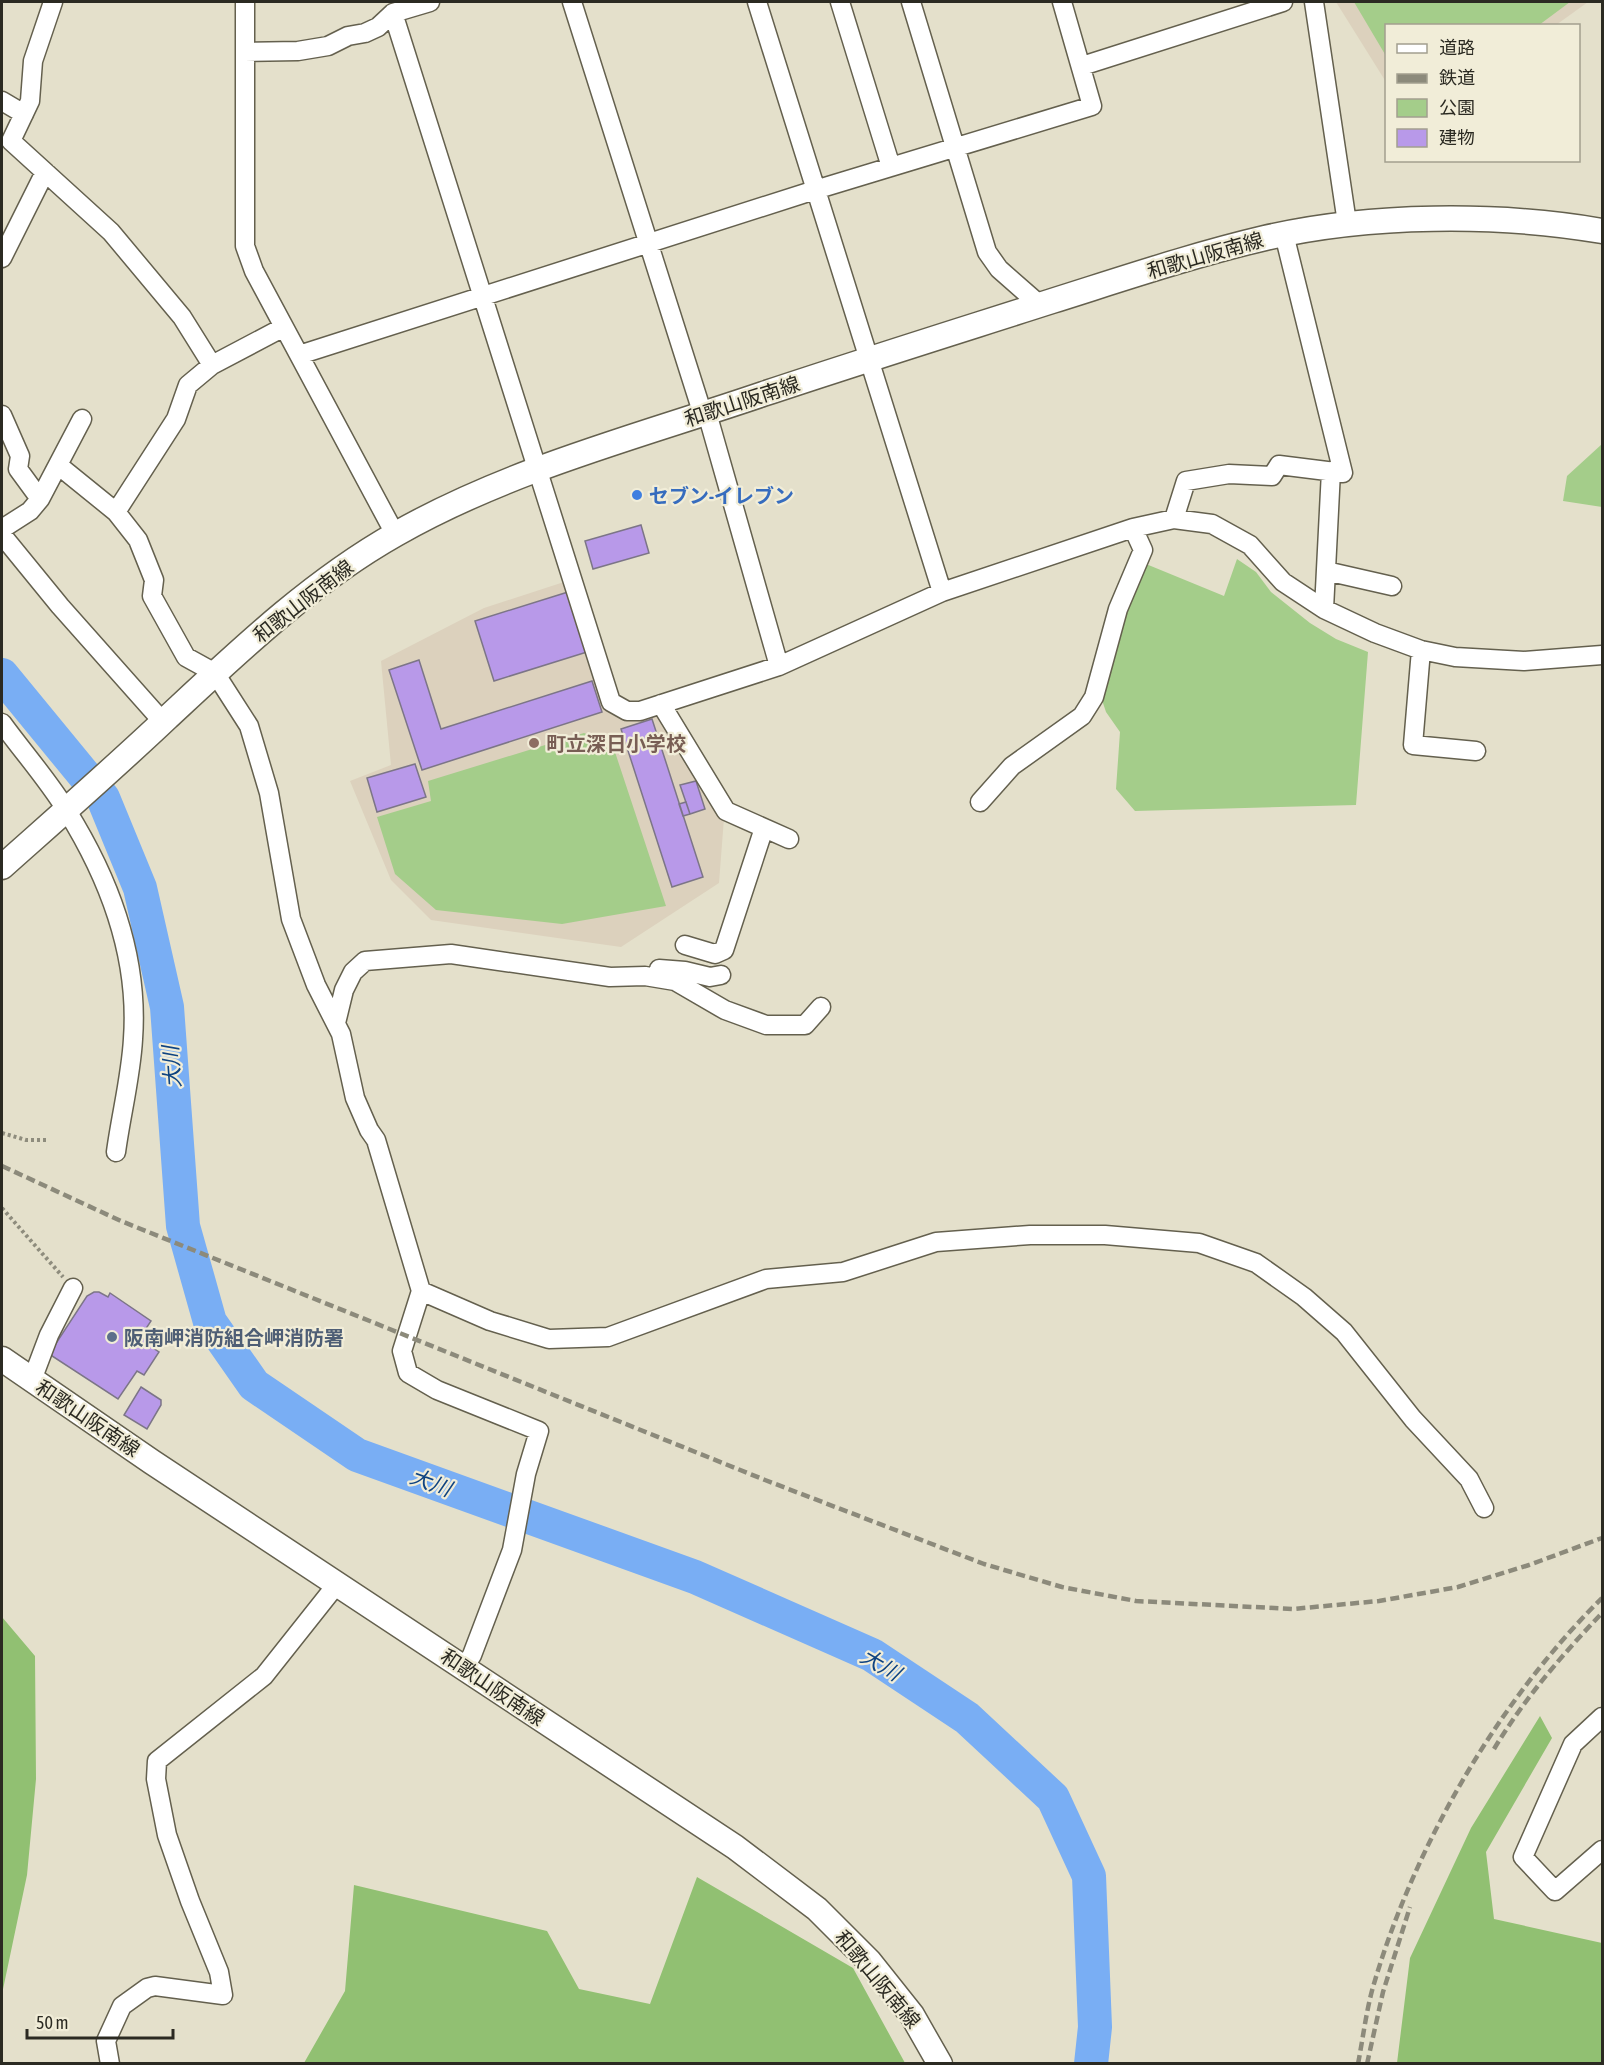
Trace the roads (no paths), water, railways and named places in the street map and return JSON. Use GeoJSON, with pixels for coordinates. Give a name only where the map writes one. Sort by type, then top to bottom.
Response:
{"type":"FeatureCollection","features":[{"type":"Feature","properties":{"kind":"main road","name":"和歌山阪南線"},"geometry":{"type":"LineString","coordinates":[[2,867],[215,673],[318,586],[394,534],[466,498],[538,469],[868,359],[1185,260],[1284,234],[1347,223],[1454,219],[1559,223],[1602,231]]}},
{"type":"Feature","properties":{"kind":"main road","name":"和歌山阪南線"},"geometry":{"type":"LineString","coordinates":[[2,1359],[152,1462],[735,1847],[817,1909],[869,1961],[912,2015],[939,2064]]}},
{"type":"Feature","properties":{"kind":"street"},"geometry":{"type":"LineString","coordinates":[[53,2],[33,60],[30,101],[11,141],[111,232],[182,317],[212,365]]}},
{"type":"Feature","properties":{"kind":"street"},"geometry":{"type":"LineString","coordinates":[[245,2],[245,246],[254,271],[394,534]]}},
{"type":"Feature","properties":{"kind":"street"},"geometry":{"type":"LineString","coordinates":[[245,52],[298,51],[328,46],[348,36],[372,30],[397,8],[430,2]]}},
{"type":"Feature","properties":{"kind":"street"},"geometry":{"type":"LineString","coordinates":[[572,2],[705,414],[779,666]]}},
{"type":"Feature","properties":{"kind":"street"},"geometry":{"type":"LineString","coordinates":[[756,2],[942,592]]}},
{"type":"Feature","properties":{"kind":"street"},"geometry":{"type":"LineString","coordinates":[[840,2],[891,167]]}},
{"type":"Feature","properties":{"kind":"street"},"geometry":{"type":"LineString","coordinates":[[911,2],[987,252],[999,268],[1040,305]]}},
{"type":"Feature","properties":{"kind":"street"},"geometry":{"type":"LineString","coordinates":[[299,355],[815,190],[1092,106],[1062,2]]}},
{"type":"Feature","properties":{"kind":"street"},"geometry":{"type":"LineString","coordinates":[[1082,66],[1282,2]]}},
{"type":"Feature","properties":{"kind":"street"},"geometry":{"type":"LineString","coordinates":[[1314,2],[1347,223]]}},
{"type":"Feature","properties":{"kind":"street"},"geometry":{"type":"LineString","coordinates":[[397,8],[481,296],[611,702],[627,711],[640,711],[779,666],[942,592],[1133,528],[1174,519],[1212,524],[1250,545],[1283,582],[1324,609],[1375,633],[1421,650],[1455,657],[1524,661],[1602,655]]}},
{"type":"Feature","properties":{"kind":"street"},"geometry":{"type":"LineString","coordinates":[[2,101],[24,114]]}},
{"type":"Feature","properties":{"kind":"street"},"geometry":{"type":"LineString","coordinates":[[2,258],[45,172]]}},
{"type":"Feature","properties":{"kind":"street"},"geometry":{"type":"LineString","coordinates":[[1174,519],[1186,481],[1229,474],[1272,476],[1279,465],[1343,472],[1284,234]]}},
{"type":"Feature","properties":{"kind":"street"},"geometry":{"type":"LineString","coordinates":[[116,512],[176,419],[188,385],[212,365],[284,327]]}},
{"type":"Feature","properties":{"kind":"street"},"geometry":{"type":"LineString","coordinates":[[2,415],[20,456],[18,469],[40,499]]}},
{"type":"Feature","properties":{"kind":"street"},"geometry":{"type":"LineString","coordinates":[[2,529],[30,511],[40,499],[82,420]]}},
{"type":"Feature","properties":{"kind":"street"},"geometry":{"type":"LineString","coordinates":[[58,465],[116,512],[138,540],[154,580],[152,597],[186,657],[215,673],[249,726],[269,793],[291,919],[316,985],[341,1034],[355,1098],[375,1140],[421,1291],[402,1351],[408,1373],[437,1390],[539,1431],[526,1474],[512,1550],[472,1655],[464,1668]]}},
{"type":"Feature","properties":{"kind":"street"},"geometry":{"type":"LineString","coordinates":[[1324,609],[1331,471]]}},
{"type":"Feature","properties":{"kind":"street"},"geometry":{"type":"LineString","coordinates":[[980,802],[1012,765],[1082,716],[1094,698],[1118,609],[1143,550],[1133,528]]}},
{"type":"Feature","properties":{"kind":"street"},"geometry":{"type":"LineString","coordinates":[[2,535],[60,606],[163,722]]}},
{"type":"Feature","properties":{"kind":"street"},"geometry":{"type":"LineString","coordinates":[[1326,571],[1392,586]]}},
{"type":"Feature","properties":{"kind":"street"},"geometry":{"type":"LineString","coordinates":[[1421,650],[1413,745],[1476,752]]}},
{"type":"Feature","properties":{"kind":"street"},"geometry":{"type":"LineString","coordinates":[[662,704],[726,811],[789,839]]}},
{"type":"Feature","properties":{"kind":"street"},"geometry":{"type":"LineString","coordinates":[[2,723],[70,806],[119,916],[132,976],[133,1039],[116,1152]]}},
{"type":"Feature","properties":{"kind":"street"},"geometry":{"type":"LineString","coordinates":[[685,945],[714,954],[724,950],[764,828]]}},
{"type":"Feature","properties":{"kind":"street"},"geometry":{"type":"LineString","coordinates":[[336,1023],[344,990],[353,972],[365,961],[451,954],[675,981],[725,1010],[766,1025],[805,1025],[821,1007]]}},
{"type":"Feature","properties":{"kind":"street"},"geometry":{"type":"LineString","coordinates":[[619,976],[654,969],[685,971],[710,977],[721,975]]}},
{"type":"Feature","properties":{"kind":"street"},"geometry":{"type":"LineString","coordinates":[[421,1291],[490,1321],[549,1339],[608,1337],[766,1279],[843,1272],[936,1242],[1030,1234],[1105,1235],[1199,1243],[1256,1263],[1304,1297],[1344,1332],[1413,1419],[1468,1479],[1484,1508]]}},
{"type":"Feature","properties":{"kind":"street"},"geometry":{"type":"LineString","coordinates":[[32,1380],[49,1335],[73,1288]]}},
{"type":"Feature","properties":{"kind":"street"},"geometry":{"type":"LineString","coordinates":[[110,2064],[106,2041],[122,2006],[147,1988],[155,1986],[223,1995],[219,1972],[190,1901],[167,1835],[156,1779],[157,1761],[264,1676],[337,1584]]}},
{"type":"Feature","properties":{"kind":"street"},"geometry":{"type":"LineString","coordinates":[[1602,1717],[1573,1744],[1523,1857],[1555,1891],[1602,1850]]}},
{"type":"Feature","properties":{"kind":"waterway","name":"大川"},"geometry":{"type":"LineString","coordinates":[[2,675],[103,798],[140,888],[167,1007],[183,1226],[210,1322],[254,1385],[357,1455],[695,1577],[872,1655],[967,1718],[1053,1798],[1089,1876],[1095,2027],[1091,2064]]}},
{"type":"Feature","properties":{"kind":"railway"},"geometry":{"type":"LineString","coordinates":[[2,1166],[121,1221],[765,1480],[984,1564],[1062,1587],[1136,1601],[1293,1609],[1379,1601],[1458,1587],[1529,1565],[1602,1538]]}},
{"type":"Feature","properties":{"kind":"railway"},"geometry":{"type":"LineString","coordinates":[[1358,2064],[1366,2015],[1390,1934],[1411,1881],[1436,1829],[1464,1778],[1528,1682],[1602,1598]]}},
{"type":"Feature","properties":{"kind":"railway"},"geometry":{"type":"LineString","coordinates":[[1494,1749],[1544,1678],[1602,1613]]}},
{"type":"Feature","properties":{"kind":"railway"},"geometry":{"type":"LineString","coordinates":[[1367,2064],[1383,1992],[1410,1907]]}},
{"type":"Feature","properties":{"kind":"place","name":"セブン-イレブン"},"geometry":{"type":"Point","coordinates":[637,495]}},
{"type":"Feature","properties":{"kind":"place","name":"町立深日小学校"},"geometry":{"type":"Point","coordinates":[534,743]}},
{"type":"Feature","properties":{"kind":"place","name":"阪南岬消防組合岬消防署"},"geometry":{"type":"Point","coordinates":[112,1337]}}]}
